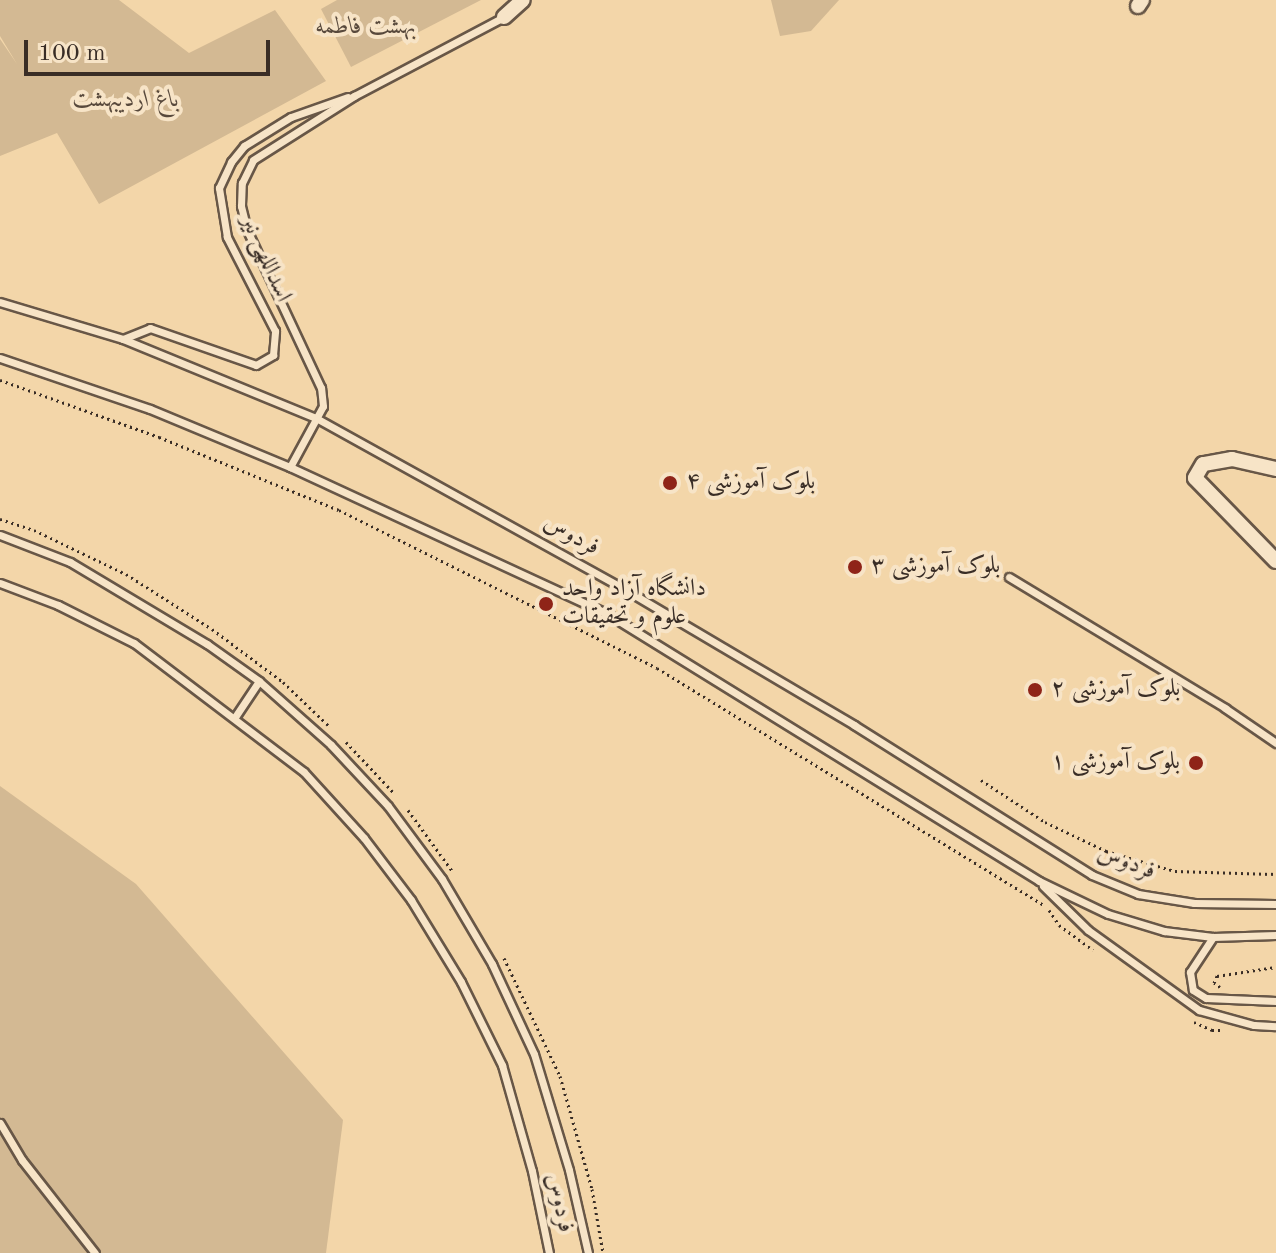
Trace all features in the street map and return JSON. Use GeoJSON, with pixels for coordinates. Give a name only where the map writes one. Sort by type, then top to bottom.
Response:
{"type":"FeatureCollection","features":[{"type":"Feature","properties":{"kind":"street","name":"اسداللهی نیر"},"geometry":{"type":"LineString","coordinates":[[504,17],[523,0]]}},
{"type":"Feature","properties":{"kind":"street"},"geometry":{"type":"LineString","coordinates":[[1276,469],[1232,459],[1203,464],[1195,478],[1276,561]]}},
{"type":"Feature","properties":{"kind":"lane","name":"اسداللهی نیر"},"geometry":{"type":"LineString","coordinates":[[316,418],[323,406],[321,388],[247,230],[241,206],[242,183],[253,160],[354,96],[504,17]]}},
{"type":"Feature","properties":{"kind":"lane","name":"اسداللهی نیر"},"geometry":{"type":"LineString","coordinates":[[123,339],[150,328],[256,365],[273,355],[275,331],[227,237],[219,188],[231,162],[244,146],[291,117],[354,96]]}},
{"type":"Feature","properties":{"kind":"lane","name":"فردوس"},"geometry":{"type":"LineString","coordinates":[[0,302],[123,339],[316,418],[635,595],[854,725],[1092,875],[1149,896],[1194,903],[1276,904]]}},
{"type":"Feature","properties":{"kind":"lane"},"geometry":{"type":"LineString","coordinates":[[0,358],[150,409],[290,467],[606,613],[1039,881],[1108,914],[1164,931],[1213,937],[1276,935]]}},
{"type":"Feature","properties":{"kind":"lane"},"geometry":{"type":"LineString","coordinates":[[290,467],[316,418]]}},
{"type":"Feature","properties":{"kind":"lane","name":"فردوس"},"geometry":{"type":"LineString","coordinates":[[0,535],[70,562],[163,616],[259,681],[331,745],[388,806],[442,879],[485,952],[534,1054],[569,1170],[588,1253]]}},
{"type":"Feature","properties":{"kind":"lane"},"geometry":{"type":"LineString","coordinates":[[1009,577],[1225,708],[1276,743]]}},
{"type":"Feature","properties":{"kind":"lane","name":"فردوس"},"geometry":{"type":"LineString","coordinates":[[0,583],[58,605],[134,643],[304,772],[364,838],[411,900],[461,982],[502,1065],[532,1171],[549,1253]]}},
{"type":"Feature","properties":{"kind":"lane"},"geometry":{"type":"LineString","coordinates":[[235,717],[259,681]]}},
{"type":"Feature","properties":{"kind":"lane"},"geometry":{"type":"LineString","coordinates":[[1039,881],[1088,930],[1199,1010],[1254,1025],[1276,1026]]}},
{"type":"Feature","properties":{"kind":"lane"},"geometry":{"type":"LineString","coordinates":[[1213,937],[1190,972],[1193,990],[1206,998],[1276,1001]]}},
{"type":"Feature","properties":{"kind":"lane"},"geometry":{"type":"LineString","coordinates":[[0,1123],[22,1160],[95,1253]]}},
{"type":"Feature","properties":{"kind":"path"},"geometry":{"type":"LineString","coordinates":[[0,380],[159,437],[339,510],[657,668],[1047,907],[1059,925],[1098,953]]}},
{"type":"Feature","properties":{"kind":"path"},"geometry":{"type":"LineString","coordinates":[[981,780],[1045,822],[1106,851],[1175,871],[1276,874]]}},
{"type":"Feature","properties":{"kind":"path"},"geometry":{"type":"LineString","coordinates":[[1225,990],[1214,983],[1217,976],[1276,967]]}},
{"type":"Feature","properties":{"kind":"path"},"geometry":{"type":"LineString","coordinates":[[1193,1021],[1212,1030],[1225,1030]]}},
{"type":"Feature","properties":{"kind":"green space","name":"باغ اردیبهشت"},"geometry":{"type":"Polygon","coordinates":[[[0,0],[119,0],[189,53],[275,10],[326,81],[99,204],[57,133],[0,156],[0,39],[17,64],[0,36],[0,0]]]}},
{"type":"Feature","properties":{"kind":"green space","name":"بهشت فاطمه"},"geometry":{"type":"Polygon","coordinates":[[[337,0],[481,0],[351,67],[321,9],[337,0]]]}},
{"type":"Feature","properties":{"kind":"green space"},"geometry":{"type":"Polygon","coordinates":[[[771,0],[839,0],[811,31],[780,36],[771,0]]]}},
{"type":"Feature","properties":{"kind":"green space"},"geometry":{"type":"Polygon","coordinates":[[[0,786],[136,884],[343,1120],[326,1253],[0,1253],[0,786]]]}},
{"type":"Feature","properties":{"kind":"place","name":"بلوک آموزشی ۴"},"geometry":{"type":"Point","coordinates":[670,483]}},
{"type":"Feature","properties":{"kind":"place","name":"بلوک آموزشی ۳"},"geometry":{"type":"Point","coordinates":[855,567]}},
{"type":"Feature","properties":{"kind":"place","name":"دانشگاه آزاد واحد علوم و تحقیقات"},"geometry":{"type":"Point","coordinates":[546,604]}},
{"type":"Feature","properties":{"kind":"place","name":"بلوک آموزشی ۲"},"geometry":{"type":"Point","coordinates":[1035,690]}},
{"type":"Feature","properties":{"kind":"place","name":"بلوک آموزشی ۱"},"geometry":{"type":"Point","coordinates":[1196,763]}}]}
